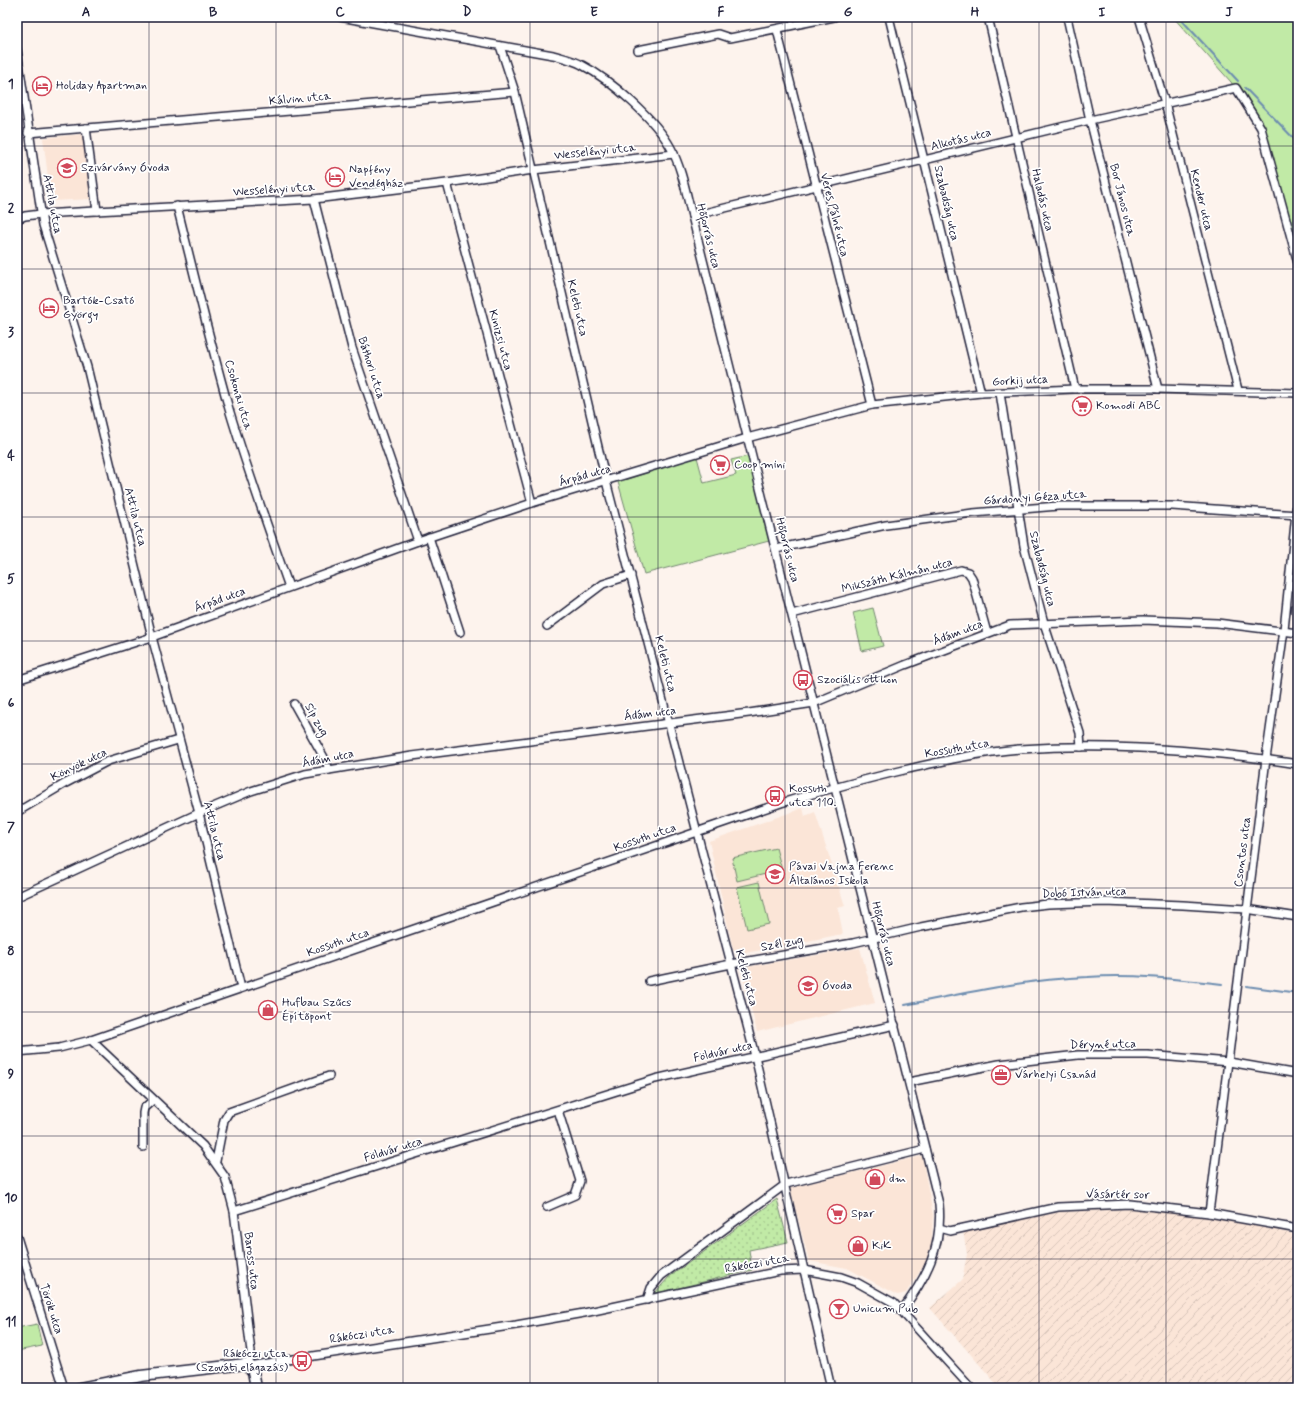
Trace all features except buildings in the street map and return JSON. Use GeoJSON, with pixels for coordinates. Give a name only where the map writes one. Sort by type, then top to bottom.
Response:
{"type":"FeatureCollection","features":[{"type":"Feature","properties":{"kind":"main road","name":"Rákóczi utca"},"geometry":{"type":"LineString","coordinates":[[80,1388],[141,1376],[186,1370],[240,1364],[248,1366]]}},
{"type":"Feature","properties":{"kind":"main road"},"geometry":{"type":"LineString","coordinates":[[248,1366],[253,1371],[256,1388]]}},
{"type":"Feature","properties":{"kind":"street","name":"Hőforrás utca"},"geometry":{"type":"LineString","coordinates":[[340,17],[564,58],[592,70],[611,85],[653,123],[674,154],[692,216],[939,1204],[939,1228],[936,1249],[932,1261],[901,1311]]}},
{"type":"Feature","properties":{"kind":"street"},"geometry":{"type":"LineString","coordinates":[[638,50],[718,34],[730,38],[777,30],[834,17]]}},
{"type":"Feature","properties":{"kind":"street","name":"Szabadság utca"},"geometry":{"type":"LineString","coordinates":[[889,17],[981,393]]}},
{"type":"Feature","properties":{"kind":"street","name":"Haladás utca"},"geometry":{"type":"LineString","coordinates":[[988,17],[1075,389]]}},
{"type":"Feature","properties":{"kind":"street","name":"Bor János utca"},"geometry":{"type":"LineString","coordinates":[[1067,17],[1090,120],[1158,389]]}},
{"type":"Feature","properties":{"kind":"street","name":"Kender utca"},"geometry":{"type":"LineString","coordinates":[[1139,17],[1165,103],[1238,390]]}},
{"type":"Feature","properties":{"kind":"street","name":"Veres Pálné utca"},"geometry":{"type":"LineString","coordinates":[[777,30],[815,185],[872,405]]}},
{"type":"Feature","properties":{"kind":"street","name":"Keleti utca"},"geometry":{"type":"LineString","coordinates":[[500,46],[515,92],[606,481],[755,1056],[786,1184],[804,1270],[832,1388]]}},
{"type":"Feature","properties":{"kind":"street","name":"Attila utca"},"geometry":{"type":"LineString","coordinates":[[17,50],[20,84],[41,214],[87,367],[152,637],[198,813],[241,988]]}},
{"type":"Feature","properties":{"kind":"street","name":"Alkotás utca"},"geometry":{"type":"LineString","coordinates":[[692,216],[815,185],[1090,120],[1236,88],[1261,128],[1298,263]]}},
{"type":"Feature","properties":{"kind":"street","name":"Kálvin utca"},"geometry":{"type":"LineString","coordinates":[[28,133],[515,92]]}},
{"type":"Feature","properties":{"kind":"street"},"geometry":{"type":"LineString","coordinates":[[86,128],[97,211]]}},
{"type":"Feature","properties":{"kind":"street","name":"Wesselényi utca"},"geometry":{"type":"LineString","coordinates":[[17,219],[25,216],[41,214],[314,199],[447,183],[533,170],[674,154]]}},
{"type":"Feature","properties":{"kind":"street","name":"Kinizsi utca"},"geometry":{"type":"LineString","coordinates":[[447,183],[532,503]]}},
{"type":"Feature","properties":{"kind":"street","name":"Báthori utca"},"geometry":{"type":"LineString","coordinates":[[314,199],[352,348],[418,541]]}},
{"type":"Feature","properties":{"kind":"street","name":"Csokonai utca"},"geometry":{"type":"LineString","coordinates":[[177,206],[203,312],[230,409],[257,498],[288,587]]}},
{"type":"Feature","properties":{"kind":"street","name":"Gorkij utca"},"geometry":{"type":"LineString","coordinates":[[747,438],[872,405],[981,393],[1075,389],[1158,389],[1238,390],[1298,393]]}},
{"type":"Feature","properties":{"kind":"street","name":"Szabadság utca"},"geometry":{"type":"LineString","coordinates":[[1000,393],[1017,510],[1024,546],[1044,623],[1080,733],[1081,747]]}},
{"type":"Feature","properties":{"kind":"street","name":"Árpád utca"},"geometry":{"type":"LineString","coordinates":[[17,680],[152,637],[429,537],[532,503],[747,438]]}},
{"type":"Feature","properties":{"kind":"street","name":"Csontos utca"},"geometry":{"type":"LineString","coordinates":[[1209,1213],[1229,1062],[1246,909],[1284,630],[1298,494]]}},
{"type":"Feature","properties":{"kind":"street","name":"Gárdonyi Géza utca"},"geometry":{"type":"LineString","coordinates":[[776,549],[886,525],[972,513],[1088,505],[1172,506],[1297,515]]}},
{"type":"Feature","properties":{"kind":"street"},"geometry":{"type":"LineString","coordinates":[[429,537],[460,632]]}},
{"type":"Feature","properties":{"kind":"street","name":"Mikszáth Kálmán utca"},"geometry":{"type":"LineString","coordinates":[[792,614],[962,570],[968,572],[972,578],[987,633]]}},
{"type":"Feature","properties":{"kind":"street"},"geometry":{"type":"LineString","coordinates":[[547,626],[603,584],[631,575]]}},
{"type":"Feature","properties":{"kind":"street","name":"Ádám utca"},"geometry":{"type":"LineString","coordinates":[[17,897],[198,813],[251,791],[305,774],[412,756],[814,703],[1010,625],[1143,620],[1217,623],[1284,630],[1298,633]]}},
{"type":"Feature","properties":{"kind":"street","name":"Síp zug"},"geometry":{"type":"LineString","coordinates":[[294,704],[326,761],[329,770]]}},
{"type":"Feature","properties":{"kind":"street","name":"Könyök utca"},"geometry":{"type":"LineString","coordinates":[[17,812],[66,783],[108,762],[178,740]]}},
{"type":"Feature","properties":{"kind":"street","name":"Kossuth utca"},"geometry":{"type":"LineString","coordinates":[[17,1052],[59,1048],[91,1040],[781,803],[835,787],[952,759],[1019,750],[1114,746],[1266,759],[1298,764]]}},
{"type":"Feature","properties":{"kind":"street","name":"Dobó István utca"},"geometry":{"type":"LineString","coordinates":[[873,938],[1021,907],[1048,904],[1105,902],[1246,909],[1298,917]]}},
{"type":"Feature","properties":{"kind":"street","name":"Szél zug"},"geometry":{"type":"LineString","coordinates":[[648,981],[873,938]]}},
{"type":"Feature","properties":{"kind":"street","name":"Földvár utca"},"geometry":{"type":"LineString","coordinates":[[234,1211],[655,1079],[895,1025]]}},
{"type":"Feature","properties":{"kind":"street","name":"Baross utca"},"geometry":{"type":"LineString","coordinates":[[91,1040],[203,1146],[216,1161],[228,1183],[234,1211],[251,1352],[248,1366]]}},
{"type":"Feature","properties":{"kind":"street","name":"Déryné utca"},"geometry":{"type":"LineString","coordinates":[[909,1082],[999,1064],[1078,1055],[1148,1055],[1229,1062],[1298,1074]]}},
{"type":"Feature","properties":{"kind":"street"},"geometry":{"type":"LineString","coordinates":[[216,1161],[224,1120],[229,1112],[329,1076]]}},
{"type":"Feature","properties":{"kind":"street"},"geometry":{"type":"LineString","coordinates":[[143,1147],[144,1108],[153,1100]]}},
{"type":"Feature","properties":{"kind":"street"},"geometry":{"type":"LineString","coordinates":[[547,1207],[575,1195],[580,1181],[558,1110]]}},
{"type":"Feature","properties":{"kind":"street"},"geometry":{"type":"LineString","coordinates":[[647,1300],[651,1288],[661,1276],[786,1184],[925,1149]]}},
{"type":"Feature","properties":{"kind":"street","name":"Vásártér sor"},"geometry":{"type":"LineString","coordinates":[[939,1228],[950,1231],[1058,1207],[1130,1204],[1209,1213],[1298,1229]]}},
{"type":"Feature","properties":{"kind":"street","name":"Török utca"},"geometry":{"type":"LineString","coordinates":[[17,1237],[64,1388]]}},
{"type":"Feature","properties":{"kind":"street","name":"Rákóczi utca"},"geometry":{"type":"LineString","coordinates":[[248,1366],[516,1325],[647,1300],[780,1272],[804,1270],[833,1275],[858,1283],[894,1303],[971,1388]]}},
{"type":"Feature","properties":{"kind":"shaded area","name":"Szivárvány Óvoda"},"geometry":{"type":"Polygon","coordinates":[[[84,134],[92,199],[51,201],[43,138],[84,134]]]}},
{"type":"Feature","properties":{"kind":"shaded area","name":"Pávai Vajna Ferenc Általános Iskola"},"geometry":{"type":"Polygon","coordinates":[[[803,808],[805,816],[815,812],[845,906],[838,908],[843,934],[739,954],[733,949],[709,841],[803,808]]]}},
{"type":"Feature","properties":{"kind":"shaded area","name":"Óvoda"},"geometry":{"type":"Polygon","coordinates":[[[860,948],[875,1003],[757,1032],[741,968],[860,948]]]}},
{"type":"Feature","properties":{"kind":"shaded area"},"geometry":{"type":"Polygon","coordinates":[[[922,1156],[933,1215],[931,1254],[906,1293],[898,1295],[847,1268],[809,1261],[790,1188],[922,1156]]]}},
{"type":"Feature","properties":{"kind":"shaded area"},"geometry":{"type":"Polygon","coordinates":[[[1132,1209],[1210,1216],[1298,1235],[1298,1388],[1000,1388],[930,1308],[962,1280],[967,1254],[963,1231],[1060,1212],[1132,1209]]]}},
{"type":"Feature","properties":{"kind":"green space"},"geometry":{"type":"Polygon","coordinates":[[[1173,17],[1298,17],[1298,255],[1259,131],[1231,82],[1173,17]]]}},
{"type":"Feature","properties":{"kind":"green space"},"geometry":{"type":"Polygon","coordinates":[[[748,456],[769,541],[644,574],[618,482],[697,457],[704,483],[736,475],[731,460],[748,456]]]}},
{"type":"Feature","properties":{"kind":"green space"},"geometry":{"type":"Polygon","coordinates":[[[873,608],[883,646],[862,651],[853,613],[873,608]]]}},
{"type":"Feature","properties":{"kind":"green space"},"geometry":{"type":"Polygon","coordinates":[[[776,848],[782,870],[737,881],[732,858],[776,848]]]}},
{"type":"Feature","properties":{"kind":"green space"},"geometry":{"type":"Polygon","coordinates":[[[759,882],[769,924],[747,929],[737,887],[759,882]]]}},
{"type":"Feature","properties":{"kind":"green space"},"geometry":{"type":"Polygon","coordinates":[[[777,1199],[788,1242],[749,1250],[752,1270],[654,1294],[669,1277],[777,1199]]]}},
{"type":"Feature","properties":{"kind":"green space"},"geometry":{"type":"Polygon","coordinates":[[[37,1324],[42,1346],[17,1351],[17,1328],[37,1324]]]}},
{"type":"Feature","properties":{"kind":"waterway"},"geometry":{"type":"LineString","coordinates":[[1179,17],[1238,81]]}},
{"type":"Feature","properties":{"kind":"waterway"},"geometry":{"type":"LineString","coordinates":[[1245,88],[1298,143]]}},
{"type":"Feature","properties":{"kind":"waterway"},"geometry":{"type":"LineString","coordinates":[[905,1005],[996,987],[1065,978],[1105,976],[1139,977],[1222,984]]}},
{"type":"Feature","properties":{"kind":"waterway"},"geometry":{"type":"LineString","coordinates":[[1246,986],[1298,993]]}},
{"type":"Feature","properties":{"kind":"place","name":"Holiday Apartman"},"geometry":{"type":"Point","coordinates":[42,86]}},
{"type":"Feature","properties":{"kind":"place","name":"Szivárvány Óvoda"},"geometry":{"type":"Point","coordinates":[67,168]}},
{"type":"Feature","properties":{"kind":"place","name":"Napfény Vendégház"},"geometry":{"type":"Point","coordinates":[335,177]}},
{"type":"Feature","properties":{"kind":"place","name":"Bartók-Csató György"},"geometry":{"type":"Point","coordinates":[49,308]}},
{"type":"Feature","properties":{"kind":"place","name":"Komodi ABC"},"geometry":{"type":"Point","coordinates":[1082,406]}},
{"type":"Feature","properties":{"kind":"place","name":"Coop mini"},"geometry":{"type":"Point","coordinates":[720,465]}},
{"type":"Feature","properties":{"kind":"place","name":"Szociális otthon"},"geometry":{"type":"Point","coordinates":[803,680]}},
{"type":"Feature","properties":{"kind":"place","name":"Kossuth utca 110."},"geometry":{"type":"Point","coordinates":[775,796]}},
{"type":"Feature","properties":{"kind":"place","name":"Pávai Vajna Ferenc Általános Iskola"},"geometry":{"type":"Point","coordinates":[775,874]}},
{"type":"Feature","properties":{"kind":"place","name":"Óvoda"},"geometry":{"type":"Point","coordinates":[808,986]}},
{"type":"Feature","properties":{"kind":"place","name":"Hufbau Szűcs Építőpont"},"geometry":{"type":"Point","coordinates":[268,1010]}},
{"type":"Feature","properties":{"kind":"place","name":"Várhelyi Csanád"},"geometry":{"type":"Point","coordinates":[1001,1075]}},
{"type":"Feature","properties":{"kind":"place","name":"dm"},"geometry":{"type":"Point","coordinates":[875,1179]}},
{"type":"Feature","properties":{"kind":"place","name":"Spar"},"geometry":{"type":"Point","coordinates":[837,1214]}},
{"type":"Feature","properties":{"kind":"place","name":"KiK"},"geometry":{"type":"Point","coordinates":[858,1246]}},
{"type":"Feature","properties":{"kind":"place","name":"Unicum Pub"},"geometry":{"type":"Point","coordinates":[839,1309]}},
{"type":"Feature","properties":{"kind":"place","name":"Rákóczi utca (Szováti elágazás)"},"geometry":{"type":"Point","coordinates":[302,1361]}}]}
